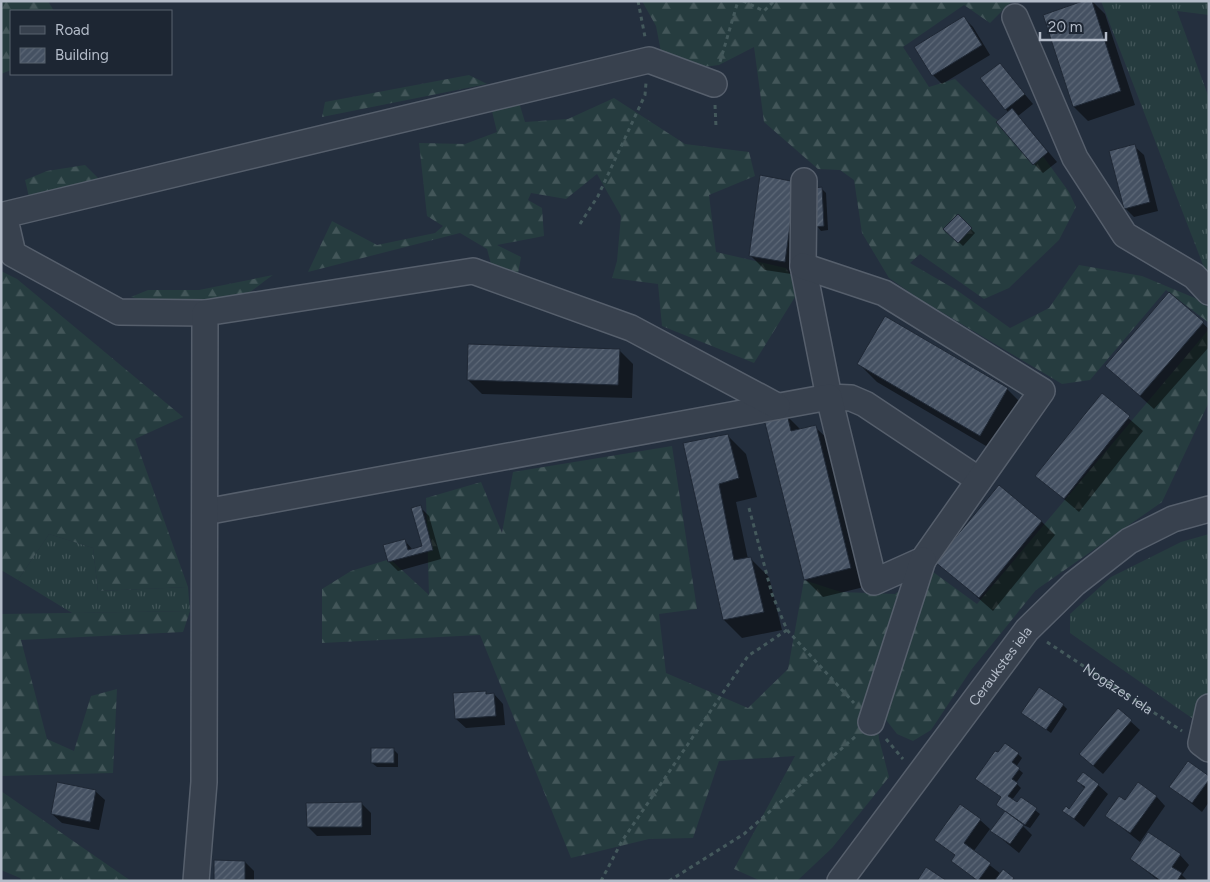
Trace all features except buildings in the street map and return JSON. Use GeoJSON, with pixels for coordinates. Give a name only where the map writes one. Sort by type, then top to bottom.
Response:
{"type":"FeatureCollection","features":[{"type":"Feature","properties":{"kind":"street"},"geometry":{"type":"LineString","coordinates":[[1015,17],[1075,158],[1125,235],[1194,276],[1209,292]]}},
{"type":"Feature","properties":{"kind":"street"},"geometry":{"type":"LineString","coordinates":[[714,84],[649,60],[4,215],[13,254],[119,312],[205,313],[473,271],[631,328],[777,406]]}},
{"type":"Feature","properties":{"kind":"street"},"geometry":{"type":"LineString","coordinates":[[804,181],[802,266],[829,397],[874,582],[923,560]]}},
{"type":"Feature","properties":{"kind":"street"},"geometry":{"type":"LineString","coordinates":[[802,266],[884,294],[1042,391],[923,560],[871,722]]}},
{"type":"Feature","properties":{"kind":"street"},"geometry":{"type":"LineString","coordinates":[[196,881],[204,782],[205,313]]}},
{"type":"Feature","properties":{"kind":"street"},"geometry":{"type":"LineString","coordinates":[[205,512],[829,397],[851,398],[865,404],[980,480]]}},
{"type":"Feature","properties":{"kind":"street","name":"Ceraukstes iela"},"geometry":{"type":"LineString","coordinates":[[840,881],[917,775],[1027,630],[1074,584],[1129,541],[1173,519],[1209,509]]}},
{"type":"Feature","properties":{"kind":"street"},"geometry":{"type":"LineString","coordinates":[[1205,746],[1209,707]]}},
{"type":"Feature","properties":{"kind":"path"},"geometry":{"type":"LineString","coordinates":[[580,224],[598,196],[645,95],[649,60],[638,1]]}},
{"type":"Feature","properties":{"kind":"path"},"geometry":{"type":"LineString","coordinates":[[743,1],[764,11],[774,1]]}},
{"type":"Feature","properties":{"kind":"path"},"geometry":{"type":"LineString","coordinates":[[749,508],[772,594],[787,630],[917,775]]}},
{"type":"Feature","properties":{"kind":"path"},"geometry":{"type":"LineString","coordinates":[[601,881],[622,841],[748,656],[787,630]]}},
{"type":"Feature","properties":{"kind":"path","name":"Nogāzes iela"},"geometry":{"type":"LineString","coordinates":[[1027,630],[1205,746]]}},
{"type":"Feature","properties":{"kind":"path"},"geometry":{"type":"LineString","coordinates":[[669,881],[744,834],[871,722]]}},
{"type":"Feature","properties":{"kind":"green space"},"geometry":{"type":"Polygon","coordinates":[[[1,1],[48,1],[53,10],[10,10],[10,70],[1,74],[1,1]]]}},
{"type":"Feature","properties":{"kind":"green space"},"geometry":{"type":"Polygon","coordinates":[[[642,1],[1012,1],[990,23],[964,5],[903,47],[929,87],[955,79],[993,117],[1035,145],[1069,192],[1076,207],[1059,240],[1009,288],[984,299],[920,254],[910,263],[958,291],[1010,328],[1049,308],[1079,265],[1142,276],[1202,301],[1209,309],[1209,323],[1166,290],[1090,380],[1062,384],[918,298],[889,278],[862,233],[854,180],[840,170],[818,169],[764,122],[754,47],[719,65],[687,69],[662,57],[656,26],[642,1]]]}},
{"type":"Feature","properties":{"kind":"green space"},"geometry":{"type":"Polygon","coordinates":[[[1101,1],[1209,1],[1209,15],[1177,11],[1209,98],[1209,272],[1205,270],[1101,1]]]}},
{"type":"Feature","properties":{"kind":"green space"},"geometry":{"type":"Polygon","coordinates":[[[469,75],[487,84],[322,117],[325,102],[469,75]]]}},
{"type":"Feature","properties":{"kind":"green space"},"geometry":{"type":"Polygon","coordinates":[[[614,98],[685,144],[749,152],[755,176],[709,195],[716,252],[786,268],[800,289],[754,363],[662,326],[658,284],[612,278],[617,261],[621,216],[597,174],[566,199],[531,193],[528,200],[542,208],[544,236],[497,245],[521,257],[518,274],[494,275],[487,249],[460,233],[308,272],[332,221],[377,245],[435,233],[443,226],[427,216],[419,143],[465,144],[497,132],[490,103],[518,99],[525,122],[568,119],[614,98]]]}},
{"type":"Feature","properties":{"kind":"green space"},"geometry":{"type":"Polygon","coordinates":[[[85,165],[102,182],[29,197],[25,180],[47,171],[85,165]]]}},
{"type":"Feature","properties":{"kind":"green space"},"geometry":{"type":"Polygon","coordinates":[[[1,271],[17,279],[183,417],[135,439],[188,587],[98,591],[93,548],[49,534],[18,580],[1,570],[1,271]]]}},
{"type":"Feature","properties":{"kind":"green space"},"geometry":{"type":"Polygon","coordinates":[[[273,275],[248,293],[219,303],[190,306],[160,304],[131,297],[148,290],[199,290],[273,275]]]}},
{"type":"Feature","properties":{"kind":"green space"},"geometry":{"type":"Polygon","coordinates":[[[1209,329],[1209,402],[1162,502],[1036,590],[971,670],[931,730],[913,741],[897,734],[876,707],[879,739],[889,777],[832,848],[797,881],[761,881],[734,869],[795,756],[719,761],[693,838],[649,839],[571,858],[480,635],[322,643],[322,589],[351,571],[390,559],[429,595],[426,498],[481,482],[502,533],[513,472],[672,446],[697,609],[659,614],[666,673],[748,708],[788,669],[804,580],[841,592],[895,594],[929,569],[977,604],[1209,329]]]}},
{"type":"Feature","properties":{"kind":"green space"},"geometry":{"type":"Polygon","coordinates":[[[49,534],[93,548],[98,591],[188,587],[190,611],[72,613],[18,580],[49,534]]]}},
{"type":"Feature","properties":{"kind":"green space"},"geometry":{"type":"Polygon","coordinates":[[[1209,534],[1209,730],[1070,633],[1070,614],[1111,577],[1181,542],[1209,534]]]}},
{"type":"Feature","properties":{"kind":"green space"},"geometry":{"type":"Polygon","coordinates":[[[190,611],[183,632],[21,640],[47,739],[74,751],[91,696],[117,689],[113,773],[1,776],[1,614],[190,611]]]}},
{"type":"Feature","properties":{"kind":"green space"},"geometry":{"type":"Polygon","coordinates":[[[1,791],[131,881],[22,881],[20,878],[1,870],[1,791]]]}}]}
